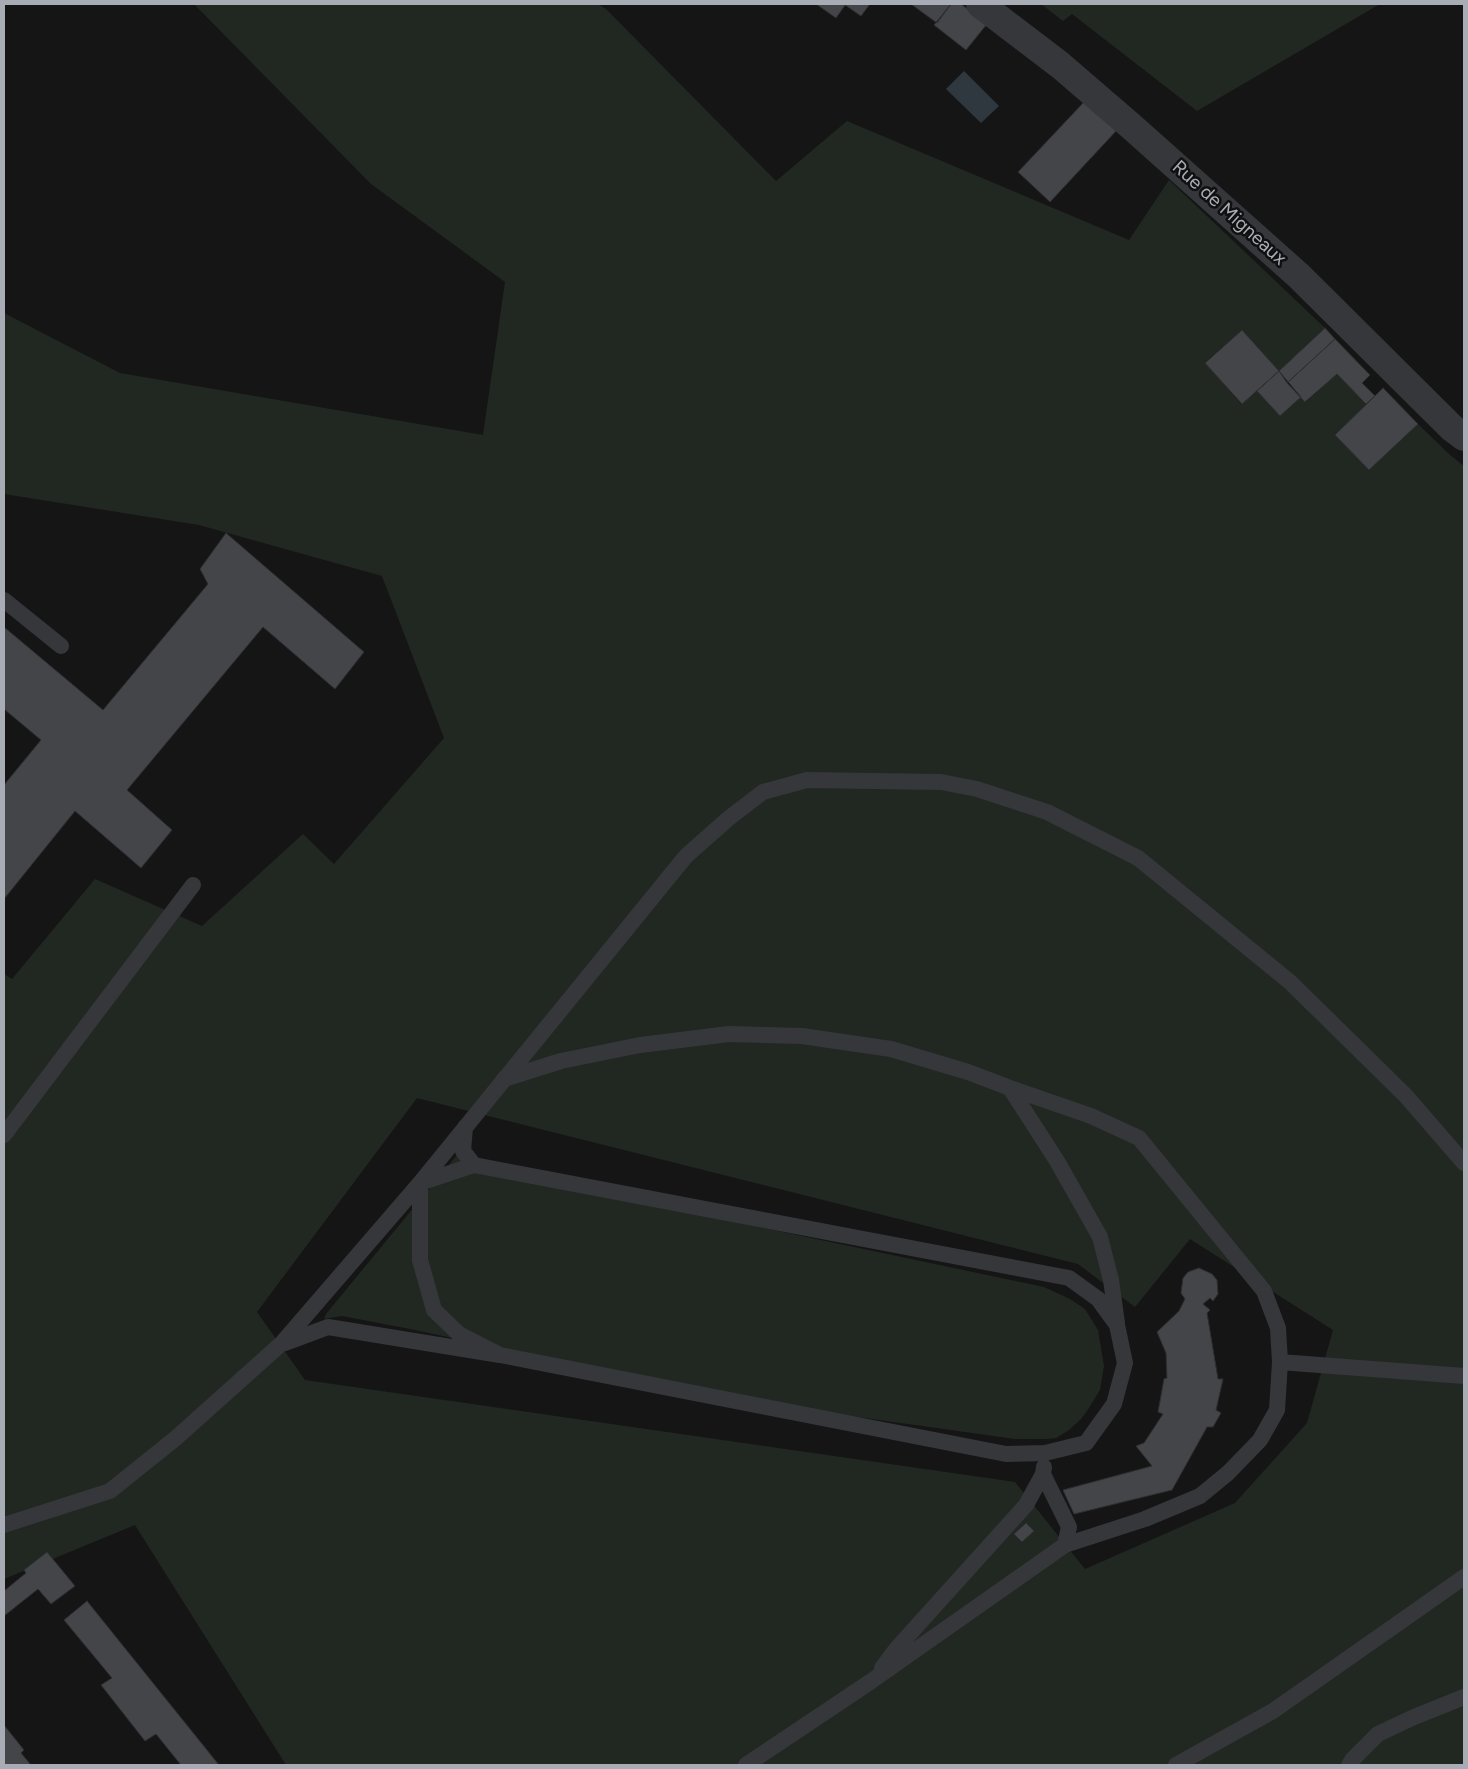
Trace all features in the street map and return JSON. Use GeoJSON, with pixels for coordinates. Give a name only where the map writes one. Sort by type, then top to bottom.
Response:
{"type":"FeatureCollection","features":[{"type":"Feature","properties":{"kind":"street","name":"Rue de Migneaux"},"geometry":{"type":"LineString","coordinates":[[980,4],[1060,65],[1299,276],[1464,438]]}},
{"type":"Feature","properties":{"kind":"lane"},"geometry":{"type":"LineString","coordinates":[[4,600],[61,646]]}},
{"type":"Feature","properties":{"kind":"lane"},"geometry":{"type":"LineString","coordinates":[[4,1525],[110,1490],[176,1438],[282,1343],[420,1183],[686,856],[729,818],[763,792],[807,780],[940,782],[977,789],[1047,812],[1138,858],[1290,982],[1406,1096],[1464,1163]]}},
{"type":"Feature","properties":{"kind":"lane"},"geometry":{"type":"LineString","coordinates":[[4,1135],[193,885]]}},
{"type":"Feature","properties":{"kind":"lane"},"geometry":{"type":"LineString","coordinates":[[504,1079],[561,1061],[640,1045],[729,1034],[802,1036],[891,1049],[968,1072],[1090,1116],[1139,1138],[1264,1291],[1278,1328],[1280,1362],[1277,1410],[1260,1440],[1228,1473],[1200,1496],[1145,1519],[1065,1545],[870,1682],[746,1765]]}},
{"type":"Feature","properties":{"kind":"lane"},"geometry":{"type":"LineString","coordinates":[[282,1343],[328,1327],[500,1355],[1006,1454],[1045,1453],[1086,1443],[1114,1404],[1125,1363],[1117,1325],[1111,1280],[1100,1237],[1057,1161],[1010,1088]]}},
{"type":"Feature","properties":{"kind":"lane"},"geometry":{"type":"LineString","coordinates":[[465,1127],[463,1151],[474,1165]]}},
{"type":"Feature","properties":{"kind":"lane"},"geometry":{"type":"LineString","coordinates":[[420,1183],[474,1165],[1069,1278],[1098,1299],[1117,1325]]}},
{"type":"Feature","properties":{"kind":"lane"},"geometry":{"type":"LineString","coordinates":[[420,1183],[420,1260],[434,1310],[459,1334],[500,1355]]}},
{"type":"Feature","properties":{"kind":"lane"},"geometry":{"type":"LineString","coordinates":[[1280,1362],[1464,1376]]}},
{"type":"Feature","properties":{"kind":"lane"},"geometry":{"type":"LineString","coordinates":[[870,1682],[897,1648],[1026,1505],[1043,1474],[1045,1453]]}},
{"type":"Feature","properties":{"kind":"lane"},"geometry":{"type":"LineString","coordinates":[[1043,1474],[1069,1527],[1065,1545]]}},
{"type":"Feature","properties":{"kind":"lane"},"geometry":{"type":"LineString","coordinates":[[1176,1765],[1273,1711],[1464,1577]]}},
{"type":"Feature","properties":{"kind":"lane"},"geometry":{"type":"LineString","coordinates":[[1349,1765],[1378,1734],[1464,1697]]}},
{"type":"Feature","properties":{"kind":"shaded area"},"geometry":{"type":"Polygon","coordinates":[[[194,4],[598,4],[606,9],[776,181],[847,121],[1129,240],[1169,180],[1325,328],[1279,371],[1242,330],[1205,362],[1241,404],[1257,391],[1280,416],[1301,397],[1306,402],[1337,374],[1366,404],[1336,435],[1369,470],[1418,424],[1464,466],[1464,1765],[286,1765],[135,1525],[4,1579],[4,974],[12,979],[95,879],[202,926],[303,834],[334,864],[444,738],[382,576],[199,525],[4,494],[4,313],[120,373],[483,435],[505,282],[371,184],[194,4]],[[417,1098],[257,1312],[305,1380],[1015,1482],[1085,1569],[1235,1503],[1307,1423],[1333,1330],[1190,1239],[1135,1307],[1078,1264],[417,1098]]]}},
{"type":"Feature","properties":{"kind":"shaded area"},"geometry":{"type":"Polygon","coordinates":[[[1041,4],[1380,4],[1197,111],[1072,14],[1063,21],[1041,4]]]}},
{"type":"Feature","properties":{"kind":"shaded area"},"geometry":{"type":"Polygon","coordinates":[[[964,71],[999,106],[981,123],[946,89],[964,71]]]}},
{"type":"Feature","properties":{"kind":"shaded area"},"geometry":{"type":"Polygon","coordinates":[[[457,1155],[479,1168],[1044,1287],[1070,1299],[1085,1309],[1098,1330],[1104,1366],[1100,1390],[1081,1419],[1056,1438],[1015,1439],[815,1411],[342,1316],[324,1319],[326,1314],[457,1155]]]}},
{"type":"Feature","properties":{"kind":"building"},"geometry":{"type":"Polygon","coordinates":[[[816,4],[846,4],[836,18],[816,4]]]}},
{"type":"Feature","properties":{"kind":"building"},"geometry":{"type":"Polygon","coordinates":[[[846,4],[870,4],[861,16],[846,4]]]}},
{"type":"Feature","properties":{"kind":"building"},"geometry":{"type":"Polygon","coordinates":[[[911,4],[951,4],[937,23],[911,4]]]}},
{"type":"Feature","properties":{"kind":"building"},"geometry":{"type":"Polygon","coordinates":[[[951,4],[961,4],[987,24],[966,50],[934,25],[951,4]]]}},
{"type":"Feature","properties":{"kind":"building"},"geometry":{"type":"Polygon","coordinates":[[[1085,101],[1117,130],[1050,202],[1018,172],[1085,101]]]}},
{"type":"Feature","properties":{"kind":"building"},"geometry":{"type":"Polygon","coordinates":[[[1325,328],[1335,339],[1287,383],[1279,371],[1325,328]]]}},
{"type":"Feature","properties":{"kind":"building"},"geometry":{"type":"Polygon","coordinates":[[[1242,330],[1279,371],[1242,404],[1205,363],[1242,330]]]}},
{"type":"Feature","properties":{"kind":"building"},"geometry":{"type":"Polygon","coordinates":[[[1335,339],[1370,375],[1362,383],[1375,396],[1366,404],[1337,374],[1305,402],[1287,383],[1335,339]]]}},
{"type":"Feature","properties":{"kind":"building"},"geometry":{"type":"Polygon","coordinates":[[[1279,371],[1301,397],[1280,416],[1257,391],[1279,371]]]}},
{"type":"Feature","properties":{"kind":"building"},"geometry":{"type":"Polygon","coordinates":[[[1383,388],[1418,424],[1369,470],[1335,435],[1383,388]]]}},
{"type":"Feature","properties":{"kind":"building"},"geometry":{"type":"Polygon","coordinates":[[[226,533],[364,652],[335,689],[263,627],[127,790],[172,830],[141,868],[75,811],[4,899],[4,785],[41,740],[4,709],[4,627],[103,710],[208,584],[200,569],[226,533]]]}},
{"type":"Feature","properties":{"kind":"building"},"geometry":{"type":"Polygon","coordinates":[[[1199,1268],[1212,1274],[1217,1280],[1218,1294],[1213,1301],[1210,1298],[1203,1304],[1210,1310],[1207,1313],[1218,1379],[1223,1379],[1216,1410],[1221,1413],[1213,1427],[1207,1427],[1172,1490],[1074,1514],[1063,1490],[1152,1466],[1136,1446],[1144,1443],[1163,1414],[1158,1412],[1164,1379],[1167,1378],[1166,1353],[1157,1332],[1179,1311],[1185,1299],[1181,1293],[1183,1278],[1188,1272],[1199,1268]]]}},
{"type":"Feature","properties":{"kind":"building"},"geometry":{"type":"Polygon","coordinates":[[[1026,1523],[1034,1531],[1022,1542],[1014,1534],[1026,1523]]]}},
{"type":"Feature","properties":{"kind":"building"},"geometry":{"type":"Polygon","coordinates":[[[47,1552],[75,1586],[51,1604],[38,1589],[4,1616],[4,1591],[26,1573],[24,1570],[47,1552]]]}},
{"type":"Feature","properties":{"kind":"building"},"geometry":{"type":"Polygon","coordinates":[[[87,1601],[219,1765],[181,1765],[156,1734],[145,1741],[101,1685],[112,1678],[64,1620],[87,1601]]]}},
{"type":"Feature","properties":{"kind":"building"},"geometry":{"type":"Polygon","coordinates":[[[4,1725],[24,1750],[21,1753],[31,1765],[4,1765],[4,1725]]]}}]}
